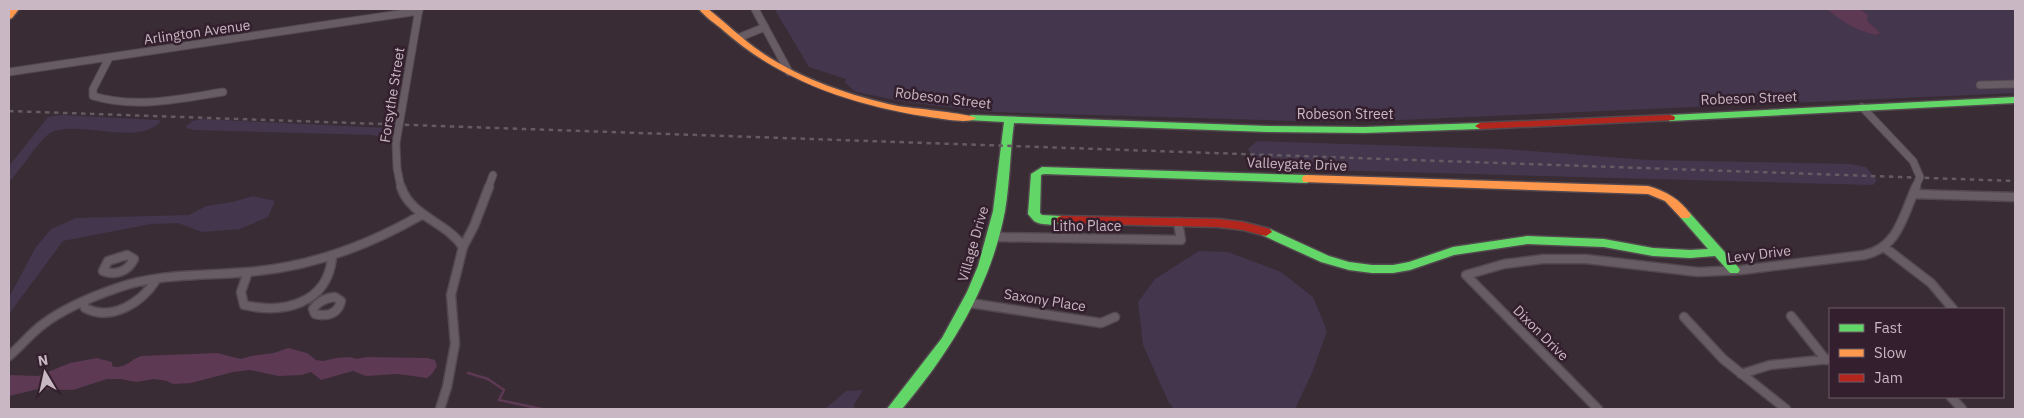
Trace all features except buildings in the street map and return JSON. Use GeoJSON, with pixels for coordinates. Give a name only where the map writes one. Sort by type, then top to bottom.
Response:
{"type":"FeatureCollection","features":[{"type":"Feature","properties":{"kind":"main road"},"geometry":{"type":"LineString","coordinates":[[9,16],[14,9]]}},
{"type":"Feature","properties":{"kind":"main road","name":"Robeson Street"},"geometry":{"type":"LineString","coordinates":[[703,9],[759,55],[789,72],[836,92],[883,106],[937,115],[1009,120],[1258,129],[1364,130],[1552,124],[2015,100]]}},
{"type":"Feature","properties":{"kind":"main road","name":"Village Drive"},"geometry":{"type":"LineString","coordinates":[[894,409],[943,350],[970,303],[981,277],[999,211],[1009,120]]}},
{"type":"Feature","properties":{"kind":"main road","name":"Valleygate Drive"},"geometry":{"type":"LineString","coordinates":[[1718,252],[1690,254],[1653,252],[1604,243],[1526,240],[1453,251],[1410,266],[1393,269],[1372,269],[1349,266],[1325,259],[1274,235],[1243,226],[1178,222],[1039,219],[1034,214],[1036,174],[1042,170],[1648,190],[1658,192],[1673,201],[1734,270]]}},
{"type":"Feature","properties":{"kind":"street"},"geometry":{"type":"LineString","coordinates":[[754,9],[789,72]]}},
{"type":"Feature","properties":{"kind":"street","name":"Arlington Avenue"},"geometry":{"type":"LineString","coordinates":[[9,72],[419,10]]}},
{"type":"Feature","properties":{"kind":"street","name":"Forsythe Street"},"geometry":{"type":"LineString","coordinates":[[419,10],[396,152],[404,194],[423,214],[458,238],[462,247]]}},
{"type":"Feature","properties":{"kind":"street"},"geometry":{"type":"LineString","coordinates":[[738,38],[765,27]]}},
{"type":"Feature","properties":{"kind":"street"},"geometry":{"type":"LineString","coordinates":[[109,58],[93,90],[93,96],[101,99],[146,103],[222,92]]}},
{"type":"Feature","properties":{"kind":"street"},"geometry":{"type":"LineString","coordinates":[[1980,85],[2015,84]]}},
{"type":"Feature","properties":{"kind":"street"},"geometry":{"type":"LineString","coordinates":[[1862,107],[1918,169],[1920,178],[1895,235],[1884,248],[1921,273],[1953,308]]}},
{"type":"Feature","properties":{"kind":"street"},"geometry":{"type":"LineString","coordinates":[[440,409],[447,387],[455,344],[451,295],[462,247],[474,226],[493,175]]}},
{"type":"Feature","properties":{"kind":"street"},"geometry":{"type":"LineString","coordinates":[[1913,194],[2015,197]]}},
{"type":"Feature","properties":{"kind":"street"},"geometry":{"type":"LineString","coordinates":[[9,356],[42,325],[58,314],[118,288],[178,276],[248,272],[290,267],[332,258],[378,240],[423,214]]}},
{"type":"Feature","properties":{"kind":"street","name":"Litho Place"},"geometry":{"type":"LineString","coordinates":[[993,237],[1181,240],[1178,222]]}},
{"type":"Feature","properties":{"kind":"street","name":"Levy Drive"},"geometry":{"type":"LineString","coordinates":[[1466,275],[1488,267],[1520,261],[1570,258],[1660,270],[1699,272],[1734,270],[1874,252],[1884,248]]}},
{"type":"Feature","properties":{"kind":"street"},"geometry":{"type":"LineString","coordinates":[[248,272],[241,286],[239,296],[244,305],[274,309],[290,306],[311,295],[325,284],[330,273],[332,258]]}},
{"type":"Feature","properties":{"kind":"street"},"geometry":{"type":"LineString","coordinates":[[118,272],[118,288]]}},
{"type":"Feature","properties":{"kind":"street","name":"Dixon Drive"},"geometry":{"type":"LineString","coordinates":[[1466,275],[1598,409]]}},
{"type":"Feature","properties":{"kind":"street"},"geometry":{"type":"LineString","coordinates":[[84,303],[85,308],[90,312],[100,313],[119,309],[138,301],[149,292],[156,280]]}},
{"type":"Feature","properties":{"kind":"street"},"geometry":{"type":"LineString","coordinates":[[311,295],[320,301]]}},
{"type":"Feature","properties":{"kind":"street","name":"Saxony Place"},"geometry":{"type":"LineString","coordinates":[[970,303],[1101,323],[1115,317]]}},
{"type":"Feature","properties":{"kind":"street"},"geometry":{"type":"LineString","coordinates":[[1791,316],[1828,360]]}},
{"type":"Feature","properties":{"kind":"street"},"geometry":{"type":"LineString","coordinates":[[1684,317],[1723,359],[1786,409]]}},
{"type":"Feature","properties":{"kind":"street"},"geometry":{"type":"LineString","coordinates":[[1741,374],[1770,365],[1828,360]]}},
{"type":"Feature","properties":{"kind":"street"},"geometry":{"type":"LineString","coordinates":[[1952,398],[1962,409]]}},
{"type":"Feature","properties":{"kind":"shaded area"},"geometry":{"type":"Polygon","coordinates":[[[764,9],[2015,9],[2015,93],[1401,120],[1293,121],[991,112],[905,102],[856,92],[845,83],[846,79],[809,67],[775,10],[764,9]]]}},
{"type":"Feature","properties":{"kind":"shaded area"},"geometry":{"type":"Polygon","coordinates":[[[1827,9],[1860,9],[1868,15],[1867,21],[1880,33],[1877,35],[1870,34],[1857,29],[1827,9]]]}},
{"type":"Feature","properties":{"kind":"shaded area"},"geometry":{"type":"Polygon","coordinates":[[[60,115],[161,121],[151,128],[139,132],[124,133],[64,129],[52,132],[42,140],[9,182],[9,166],[48,117],[60,115]]]}},
{"type":"Feature","properties":{"kind":"shaded area"},"geometry":{"type":"Polygon","coordinates":[[[201,119],[386,128],[391,130],[388,137],[379,137],[373,135],[193,130],[187,128],[186,126],[193,121],[201,119]]]}},
{"type":"Feature","properties":{"kind":"shaded area"},"geometry":{"type":"Polygon","coordinates":[[[1257,141],[1503,149],[1648,160],[1850,164],[1866,167],[1877,180],[1873,185],[1289,169],[1265,164],[1256,159],[1248,149],[1257,141]]]}},
{"type":"Feature","properties":{"kind":"shaded area"},"geometry":{"type":"Polygon","coordinates":[[[253,196],[275,201],[268,217],[240,229],[202,232],[178,223],[151,224],[63,241],[9,314],[9,297],[36,247],[51,229],[76,218],[189,215],[206,206],[253,196]]]}},
{"type":"Feature","properties":{"kind":"shaded area"},"geometry":{"type":"Polygon","coordinates":[[[1199,251],[1228,252],[1281,272],[1313,297],[1327,331],[1312,373],[1295,409],[1174,409],[1169,403],[1143,345],[1138,302],[1155,279],[1199,251]]]}},
{"type":"Feature","properties":{"kind":"shaded area"},"geometry":{"type":"Polygon","coordinates":[[[288,348],[307,353],[316,360],[323,361],[351,357],[356,359],[367,357],[427,358],[435,360],[437,366],[427,378],[398,374],[366,376],[353,371],[321,380],[311,372],[302,375],[278,376],[250,370],[233,372],[191,383],[173,384],[154,379],[136,382],[107,379],[73,390],[38,389],[9,396],[9,375],[38,376],[70,363],[97,358],[112,362],[112,366],[120,367],[141,356],[217,353],[241,359],[274,353],[288,348]]]}},
{"type":"Feature","properties":{"kind":"shaded area"},"geometry":{"type":"Polygon","coordinates":[[[863,390],[854,405],[855,409],[825,409],[846,391],[863,390]]]}},
{"type":"Feature","properties":{"kind":"waterway"},"geometry":{"type":"LineString","coordinates":[[468,373],[488,379],[504,390],[499,400],[542,409]]}},
{"type":"Feature","properties":{"kind":"railway"},"geometry":{"type":"LineString","coordinates":[[9,111],[2015,181]]}},
{"type":"Feature","properties":{"kind":"traffic: fast"},"geometry":{"type":"LineString","coordinates":[[1670,118],[2015,100]]}},
{"type":"Feature","properties":{"kind":"traffic: fast"},"geometry":{"type":"LineString","coordinates":[[971,118],[1268,129],[1364,130],[1480,126]]}},
{"type":"Feature","properties":{"kind":"traffic: fast"},"geometry":{"type":"LineString","coordinates":[[894,409],[913,387],[946,341],[961,317],[984,266],[993,239],[999,211],[1009,120]]}},
{"type":"Feature","properties":{"kind":"traffic: fast"},"geometry":{"type":"LineString","coordinates":[[1062,220],[1039,219],[1034,214],[1036,174],[1042,170],[1307,179]]}},
{"type":"Feature","properties":{"kind":"traffic: fast"},"geometry":{"type":"LineString","coordinates":[[1685,215],[1734,270]]}},
{"type":"Feature","properties":{"kind":"traffic: fast"},"geometry":{"type":"LineString","coordinates":[[1266,232],[1325,259],[1349,266],[1372,269],[1393,269],[1410,266],[1453,251],[1527,240],[1604,243],[1653,252],[1690,254],[1718,252]]}},
{"type":"Feature","properties":{"kind":"traffic: slow"},"geometry":{"type":"LineString","coordinates":[[9,16],[14,9]]}},
{"type":"Feature","properties":{"kind":"traffic: slow"},"geometry":{"type":"LineString","coordinates":[[703,9],[759,55],[781,68],[833,91],[861,100],[918,113],[971,118]]}},
{"type":"Feature","properties":{"kind":"traffic: slow"},"geometry":{"type":"LineString","coordinates":[[1307,179],[1648,190],[1659,193],[1669,199],[1685,215]]}},
{"type":"Feature","properties":{"kind":"traffic: jam"},"geometry":{"type":"LineString","coordinates":[[1480,126],[1670,118]]}},
{"type":"Feature","properties":{"kind":"traffic: jam"},"geometry":{"type":"LineString","coordinates":[[1062,220],[1218,223],[1243,226],[1266,232]]}}]}
